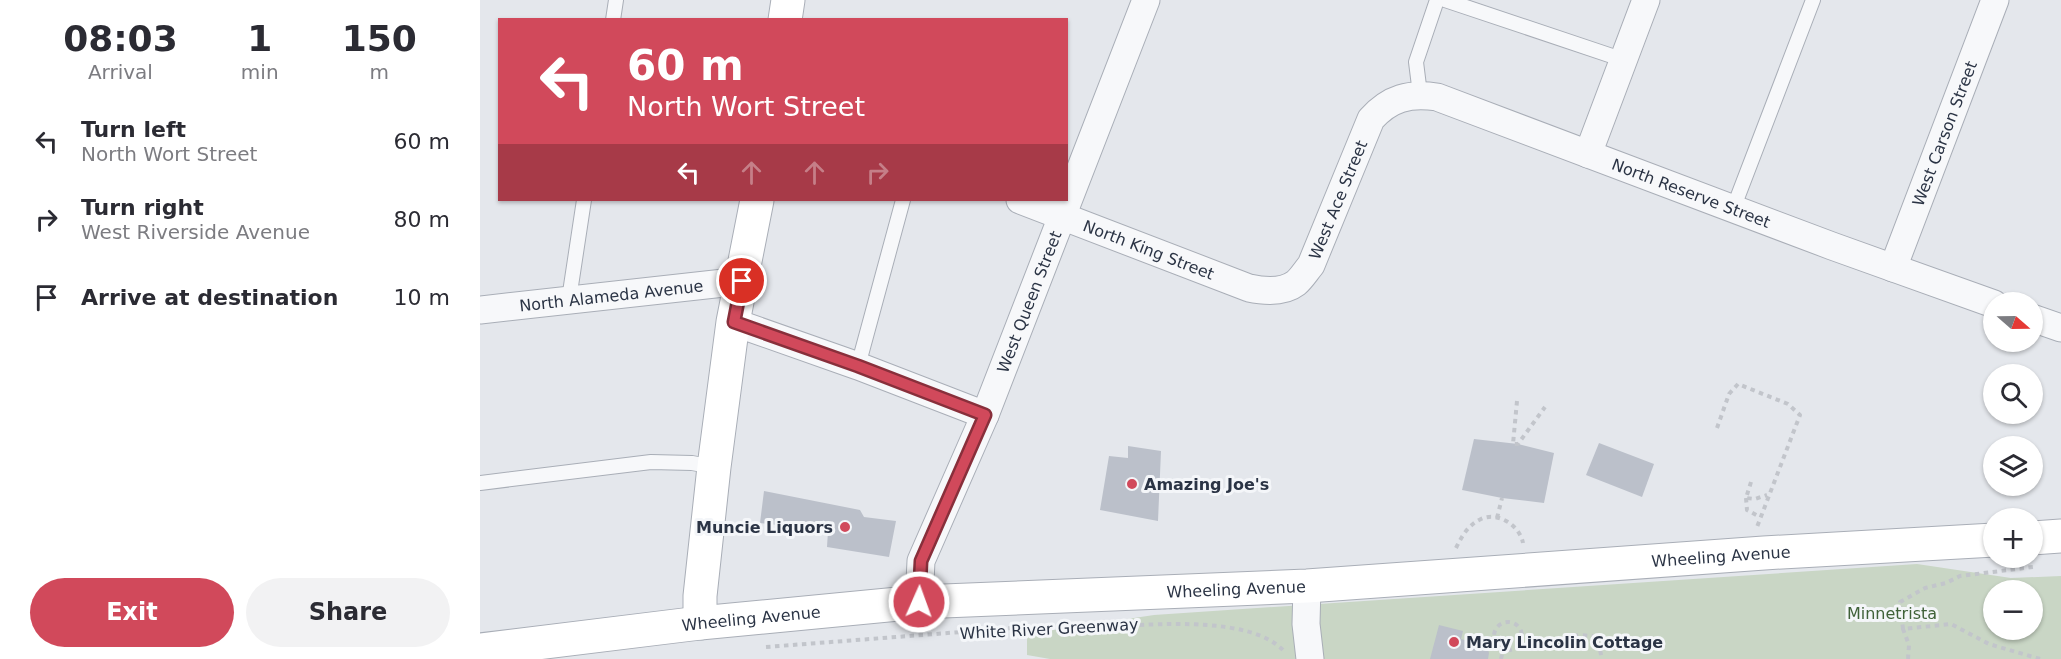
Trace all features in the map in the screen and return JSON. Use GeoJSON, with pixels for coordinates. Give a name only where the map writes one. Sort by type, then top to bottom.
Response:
{"type":"FeatureCollection","features":[{"type":"Feature","properties":{"kind":"main road"},"geometry":{"type":"LineString","coordinates":[[786,18],[788,0]]}},
{"type":"Feature","properties":{"kind":"main road"},"geometry":{"type":"LineString","coordinates":[[700,622],[700,596],[714,467],[734,322],[756,201]]}},
{"type":"Feature","properties":{"kind":"main road"},"geometry":{"type":"LineString","coordinates":[[2043,548],[2061,536]]}},
{"type":"Feature","properties":{"kind":"main road","name":"Wheeling Avenue"},"geometry":{"type":"LineString","coordinates":[[480,650],[700,622],[919,602],[1307,586],[1752,554],[1983,541]]}},
{"type":"Feature","properties":{"kind":"street","name":"West Queen Street"},"geometry":{"type":"LineString","coordinates":[[1068,198],[1146,0]]}},
{"type":"Feature","properties":{"kind":"street"},"geometry":{"type":"LineString","coordinates":[[1588,154],[1646,0]]}},
{"type":"Feature","properties":{"kind":"street","name":"West Carson Street"},"geometry":{"type":"LineString","coordinates":[[1893,268],[1995,0]]}},
{"type":"Feature","properties":{"kind":"street","name":"North Reserve Street"},"geometry":{"type":"LineString","coordinates":[[1390,102],[1405,96],[1420,94],[1437,97],[1983,300]]}},
{"type":"Feature","properties":{"kind":"street","name":"West Ace Street"},"geometry":{"type":"LineString","coordinates":[[1278,290],[1295,284],[1311,265],[1365,129],[1377,112],[1390,102]]}},
{"type":"Feature","properties":{"kind":"street","name":"North King Street"},"geometry":{"type":"LineString","coordinates":[[1023,201],[1249,288],[1262,291],[1278,290]]}},
{"type":"Feature","properties":{"kind":"street","name":"West Queen Street"},"geometry":{"type":"LineString","coordinates":[[919,602],[921,561],[985,415],[1067,201]]}},
{"type":"Feature","properties":{"kind":"street","name":"North Alameda Avenue"},"geometry":{"type":"LineString","coordinates":[[480,310],[742,281]]}},
{"type":"Feature","properties":{"kind":"street"},"geometry":{"type":"LineString","coordinates":[[2043,321],[2060,326]]}},
{"type":"Feature","properties":{"kind":"street"},"geometry":{"type":"LineString","coordinates":[[734,322],[858,366],[985,415]]}},
{"type":"Feature","properties":{"kind":"street"},"geometry":{"type":"LineString","coordinates":[[1298,656],[1306,624],[1307,586]]}},
{"type":"Feature","properties":{"kind":"lane"},"geometry":{"type":"LineString","coordinates":[[613,18],[616,0]]}},
{"type":"Feature","properties":{"kind":"lane"},"geometry":{"type":"LineString","coordinates":[[1420,94],[1416,62],[1437,0]]}},
{"type":"Feature","properties":{"kind":"lane"},"geometry":{"type":"LineString","coordinates":[[1445,0],[1624,60]]}},
{"type":"Feature","properties":{"kind":"lane"},"geometry":{"type":"LineString","coordinates":[[1733,209],[1813,0]]}},
{"type":"Feature","properties":{"kind":"lane"},"geometry":{"type":"LineString","coordinates":[[569,299],[584,201]]}},
{"type":"Feature","properties":{"kind":"lane"},"geometry":{"type":"LineString","coordinates":[[858,366],[903,201]]}},
{"type":"Feature","properties":{"kind":"lane"},"geometry":{"type":"LineString","coordinates":[[480,483],[651,462],[714,467]]}},
{"type":"Feature","properties":{"kind":"path"},"geometry":{"type":"LineString","coordinates":[[1717,428],[1729,394],[1738,384],[1788,404],[1800,415],[1756,531]]}},
{"type":"Feature","properties":{"kind":"path"},"geometry":{"type":"LineString","coordinates":[[1517,401],[1513,444],[1518,444],[1545,407]]}},
{"type":"Feature","properties":{"kind":"path"},"geometry":{"type":"LineString","coordinates":[[1751,482],[1746,498],[1747,510],[1760,517]]}},
{"type":"Feature","properties":{"kind":"path"},"geometry":{"type":"LineString","coordinates":[[1746,498],[1755,499],[1768,495]]}},
{"type":"Feature","properties":{"kind":"path"},"geometry":{"type":"LineString","coordinates":[[1497,518],[1502,498]]}},
{"type":"Feature","properties":{"kind":"path"},"geometry":{"type":"LineString","coordinates":[[1455,552],[1464,532],[1482,518],[1497,518],[1511,523],[1522,539],[1523,547]]}},
{"type":"Feature","properties":{"kind":"path"},"geometry":{"type":"LineString","coordinates":[[1908,659],[1910,645],[1903,629],[1900,602],[1925,588],[1989,568]]}},
{"type":"Feature","properties":{"kind":"path"},"geometry":{"type":"LineString","coordinates":[[1521,644],[1523,634],[1514,623],[1504,622],[1497,628],[1494,636],[1496,644],[1503,650],[1513,650],[1521,644],[1537,645],[1579,635],[1592,636],[1598,641],[1602,659]]}},
{"type":"Feature","properties":{"kind":"path","name":"White River Greenway"},"geometry":{"type":"LineString","coordinates":[[1048,627],[1183,623],[1224,626],[1250,632],[1298,656]]}},
{"type":"Feature","properties":{"kind":"path"},"geometry":{"type":"LineString","coordinates":[[1903,629],[1951,624],[1989,644],[2040,659]]}},
{"type":"Feature","properties":{"kind":"path","name":"White River Greenway"},"geometry":{"type":"LineString","coordinates":[[759,648],[1015,628]]}},
{"type":"Feature","properties":{"kind":"path"},"geometry":{"type":"LineString","coordinates":[[1501,659],[1503,650]]}},
{"type":"Feature","properties":{"kind":"green space","name":"Minnetrista"},"geometry":{"type":"Polygon","coordinates":[[[1917,564],[2011,578],[2061,576],[2061,659],[1050,659],[1027,655],[1027,634],[1154,615],[1917,564]]]}},
{"type":"Feature","properties":{"kind":"building"},"geometry":{"type":"Polygon","coordinates":[[[1474,439],[1518,444],[1554,453],[1544,503],[1462,490],[1474,439]]]}},
{"type":"Feature","properties":{"kind":"building"},"geometry":{"type":"Polygon","coordinates":[[[1599,443],[1654,464],[1642,497],[1586,475],[1599,443]]]}},
{"type":"Feature","properties":{"kind":"building","name":"Amazing Joe's"},"geometry":{"type":"Polygon","coordinates":[[[1128,446],[1161,451],[1158,521],[1100,510],[1109,456],[1128,458],[1128,446]]]}},
{"type":"Feature","properties":{"kind":"building","name":"Muncie Liquors"},"geometry":{"type":"Polygon","coordinates":[[[764,491],[860,510],[864,517],[896,521],[889,557],[827,547],[828,531],[760,523],[764,491]]]}},
{"type":"Feature","properties":{"kind":"building","name":"Mary Lincolin Cottage"},"geometry":{"type":"Polygon","coordinates":[[[1439,625],[1463,631],[1461,639],[1487,646],[1488,659],[1430,659],[1439,625]]]}},
{"type":"Feature","properties":{"kind":"place","name":"Amazing Joe's"},"geometry":{"type":"Point","coordinates":[1132,484]}},
{"type":"Feature","properties":{"kind":"place","name":"Muncie Liquors"},"geometry":{"type":"Point","coordinates":[845,527]}},
{"type":"Feature","properties":{"kind":"place","name":"Mary Lincolin Cottage"},"geometry":{"type":"Point","coordinates":[1454,642]}},
{"type":"Feature","properties":{"kind":"route"},"geometry":{"type":"LineString","coordinates":[[742,281],[734,322],[858,366],[985,415],[921,561],[919,602]]}}]}
